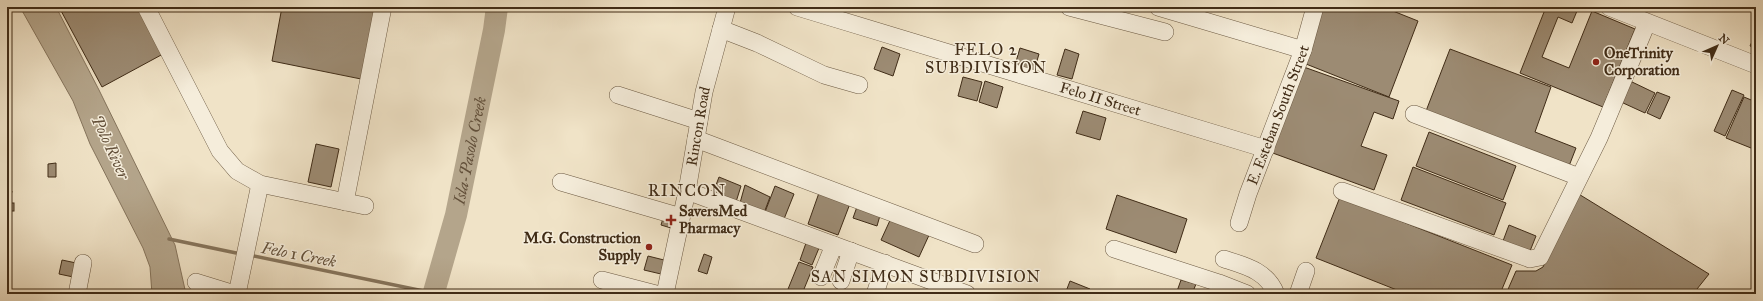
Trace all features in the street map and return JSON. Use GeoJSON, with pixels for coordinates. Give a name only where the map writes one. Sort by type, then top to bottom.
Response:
{"type":"FeatureCollection","features":[{"type":"Feature","properties":{"kind":"street"},"geometry":{"type":"LineString","coordinates":[[146,7],[220,151],[237,172],[260,184],[365,206]]}},
{"type":"Feature","properties":{"kind":"street"},"geometry":{"type":"LineString","coordinates":[[346,202],[383,7]]}},
{"type":"Feature","properties":{"kind":"street","name":"Rincon Road"},"geometry":{"type":"LineString","coordinates":[[664,294],[687,191],[704,92],[727,7]]}},
{"type":"Feature","properties":{"kind":"street","name":"Felo II Street"},"geometry":{"type":"LineString","coordinates":[[797,7],[1266,149]]}},
{"type":"Feature","properties":{"kind":"street"},"geometry":{"type":"LineString","coordinates":[[1069,7],[1165,32]]}},
{"type":"Feature","properties":{"kind":"street"},"geometry":{"type":"LineString","coordinates":[[1158,7],[1303,50]]}},
{"type":"Feature","properties":{"kind":"street","name":"E. Esteban South Street"},"geometry":{"type":"LineString","coordinates":[[1239,223],[1248,194],[1303,50],[1315,7]]}},
{"type":"Feature","properties":{"kind":"street"},"geometry":{"type":"LineString","coordinates":[[1609,7],[1756,66]]}},
{"type":"Feature","properties":{"kind":"street"},"geometry":{"type":"LineString","coordinates":[[1342,191],[1530,258],[1540,257],[1599,138],[1647,23]]}},
{"type":"Feature","properties":{"kind":"street"},"geometry":{"type":"LineString","coordinates":[[721,29],[769,48],[819,73],[859,85]]}},
{"type":"Feature","properties":{"kind":"street"},"geometry":{"type":"LineString","coordinates":[[618,95],[699,121]]}},
{"type":"Feature","properties":{"kind":"street"},"geometry":{"type":"LineString","coordinates":[[1414,114],[1579,177]]}},
{"type":"Feature","properties":{"kind":"street"},"geometry":{"type":"LineString","coordinates":[[696,138],[975,244]]}},
{"type":"Feature","properties":{"kind":"street"},"geometry":{"type":"LineString","coordinates":[[561,182],[681,218]]}},
{"type":"Feature","properties":{"kind":"street"},"geometry":{"type":"LineString","coordinates":[[196,282],[236,294],[246,255],[260,184]]}},
{"type":"Feature","properties":{"kind":"street"},"geometry":{"type":"LineString","coordinates":[[687,191],[967,294]]}},
{"type":"Feature","properties":{"kind":"street"},"geometry":{"type":"LineString","coordinates":[[821,277],[834,245]]}},
{"type":"Feature","properties":{"kind":"street"},"geometry":{"type":"LineString","coordinates":[[1114,249],[1219,283],[1247,294]]}},
{"type":"Feature","properties":{"kind":"street"},"geometry":{"type":"LineString","coordinates":[[841,281],[851,251]]}},
{"type":"Feature","properties":{"kind":"street"},"geometry":{"type":"LineString","coordinates":[[1224,259],[1248,267],[1264,275],[1272,284],[1276,294]]}},
{"type":"Feature","properties":{"kind":"street"},"geometry":{"type":"LineString","coordinates":[[77,294],[83,263]]}},
{"type":"Feature","properties":{"kind":"street"},"geometry":{"type":"LineString","coordinates":[[875,294],[885,263]]}},
{"type":"Feature","properties":{"kind":"street"},"geometry":{"type":"LineString","coordinates":[[1298,294],[1306,271]]}},
{"type":"Feature","properties":{"kind":"street"},"geometry":{"type":"LineString","coordinates":[[602,280],[656,294]]}},
{"type":"Feature","properties":{"kind":"water","name":"Polo River"},"geometry":{"type":"Polygon","coordinates":[[[20,7],[56,7],[99,90],[175,245],[186,294],[152,294],[150,267],[143,248],[90,144],[73,101],[20,7]]]}},
{"type":"Feature","properties":{"kind":"building"},"geometry":{"type":"Polygon","coordinates":[[[59,7],[139,7],[163,54],[102,87],[59,7]]]}},
{"type":"Feature","properties":{"kind":"building"},"geometry":{"type":"Polygon","coordinates":[[[282,7],[375,7],[361,79],[272,61],[282,7]]]}},
{"type":"Feature","properties":{"kind":"building"},"geometry":{"type":"Polygon","coordinates":[[[1323,7],[1383,7],[1418,21],[1389,97],[1301,62],[1323,7]]]}},
{"type":"Feature","properties":{"kind":"building","name":"OneTrinity Corporation"},"geometry":{"type":"Polygon","coordinates":[[[1546,7],[1568,7],[1577,11],[1572,23],[1558,17],[1542,57],[1569,68],[1592,11],[1635,29],[1603,107],[1520,73],[1546,7]]]}},
{"type":"Feature","properties":{"kind":"building"},"geometry":{"type":"Polygon","coordinates":[[[1756,33],[1756,48],[1750,46],[1756,33]]]}},
{"type":"Feature","properties":{"kind":"building"},"geometry":{"type":"Polygon","coordinates":[[[882,47],[900,54],[893,76],[874,69],[882,47]]]}},
{"type":"Feature","properties":{"kind":"building"},"geometry":{"type":"Polygon","coordinates":[[[1020,48],[1039,54],[1034,71],[1015,65],[1020,48]]]}},
{"type":"Feature","properties":{"kind":"building"},"geometry":{"type":"Polygon","coordinates":[[[1065,49],[1079,54],[1072,79],[1057,75],[1065,49]]]}},
{"type":"Feature","properties":{"kind":"building"},"geometry":{"type":"Polygon","coordinates":[[[1450,49],[1551,87],[1535,132],[1576,148],[1569,166],[1426,111],[1450,49]]]}},
{"type":"Feature","properties":{"kind":"building"},"geometry":{"type":"Polygon","coordinates":[[[1301,66],[1399,101],[1393,119],[1374,112],[1361,146],[1387,155],[1374,190],[1270,152],[1301,66]]]}},
{"type":"Feature","properties":{"kind":"building"},"geometry":{"type":"Polygon","coordinates":[[[963,77],[982,82],[977,101],[958,96],[963,77]]]}},
{"type":"Feature","properties":{"kind":"building"},"geometry":{"type":"Polygon","coordinates":[[[985,81],[1003,87],[997,108],[979,102],[985,81]]]}},
{"type":"Feature","properties":{"kind":"building"},"geometry":{"type":"Polygon","coordinates":[[[1630,81],[1655,93],[1645,113],[1621,102],[1630,81]]]}},
{"type":"Feature","properties":{"kind":"building"},"geometry":{"type":"Polygon","coordinates":[[[1732,90],[1744,95],[1725,136],[1714,131],[1732,90]]]}},
{"type":"Feature","properties":{"kind":"building"},"geometry":{"type":"Polygon","coordinates":[[[1657,92],[1670,97],[1660,119],[1647,113],[1657,92]]]}},
{"type":"Feature","properties":{"kind":"building"},"geometry":{"type":"Polygon","coordinates":[[[1744,97],[1756,102],[1756,150],[1726,138],[1744,97]]]}},
{"type":"Feature","properties":{"kind":"building"},"geometry":{"type":"Polygon","coordinates":[[[1083,111],[1106,118],[1100,140],[1076,133],[1083,111]]]}},
{"type":"Feature","properties":{"kind":"building"},"geometry":{"type":"Polygon","coordinates":[[[1429,132],[1516,166],[1503,200],[1416,166],[1429,132]]]}},
{"type":"Feature","properties":{"kind":"building"},"geometry":{"type":"Polygon","coordinates":[[[316,144],[339,149],[331,187],[308,182],[316,144]]]}},
{"type":"Feature","properties":{"kind":"building"},"geometry":{"type":"Polygon","coordinates":[[[56,163],[56,177],[48,177],[48,164],[56,163]]]}},
{"type":"Feature","properties":{"kind":"building"},"geometry":{"type":"Polygon","coordinates":[[[1413,167],[1506,203],[1494,235],[1401,200],[1413,167]]]}},
{"type":"Feature","properties":{"kind":"building"},"geometry":{"type":"Polygon","coordinates":[[[719,177],[741,186],[736,202],[713,193],[719,177]]]}},
{"type":"Feature","properties":{"kind":"building"},"geometry":{"type":"Polygon","coordinates":[[[745,185],[770,197],[764,213],[740,203],[745,185]]]}},
{"type":"Feature","properties":{"kind":"building"},"geometry":{"type":"Polygon","coordinates":[[[775,186],[794,194],[784,219],[765,212],[775,186]]]}},
{"type":"Feature","properties":{"kind":"building"},"geometry":{"type":"Polygon","coordinates":[[[7,190],[12,191],[10,201],[7,201],[7,190]]]}},
{"type":"Feature","properties":{"kind":"building"},"geometry":{"type":"Polygon","coordinates":[[[820,190],[851,201],[838,235],[808,224],[820,190]]]}},
{"type":"Feature","properties":{"kind":"building"},"geometry":{"type":"Polygon","coordinates":[[[1577,193],[1709,274],[1693,294],[1506,294],[1516,271],[1536,271],[1543,267],[1577,193]]]}},
{"type":"Feature","properties":{"kind":"building"},"geometry":{"type":"Polygon","coordinates":[[[1117,195],[1187,219],[1176,253],[1106,229],[1117,195]]]}},
{"type":"Feature","properties":{"kind":"building"},"geometry":{"type":"Polygon","coordinates":[[[1340,197],[1512,265],[1500,294],[1407,294],[1316,258],[1340,197]]]}},
{"type":"Feature","properties":{"kind":"building"},"geometry":{"type":"Polygon","coordinates":[[[7,203],[14,203],[14,211],[7,211],[7,203]]]}},
{"type":"Feature","properties":{"kind":"building"},"geometry":{"type":"Polygon","coordinates":[[[858,204],[881,212],[877,226],[853,218],[858,204]]]}},
{"type":"Feature","properties":{"kind":"building"},"geometry":{"type":"Polygon","coordinates":[[[664,215],[674,218],[671,228],[661,225],[664,215]]]}},
{"type":"Feature","properties":{"kind":"building"},"geometry":{"type":"Polygon","coordinates":[[[892,216],[930,233],[919,257],[881,240],[892,216]]]}},
{"type":"Feature","properties":{"kind":"building"},"geometry":{"type":"Polygon","coordinates":[[[1509,225],[1536,236],[1530,251],[1503,241],[1509,225]]]}},
{"type":"Feature","properties":{"kind":"building"},"geometry":{"type":"Polygon","coordinates":[[[806,243],[819,248],[812,265],[800,260],[806,243]]]}},
{"type":"Feature","properties":{"kind":"building"},"geometry":{"type":"Polygon","coordinates":[[[704,254],[712,257],[707,274],[698,271],[704,254]]]}},
{"type":"Feature","properties":{"kind":"building"},"geometry":{"type":"Polygon","coordinates":[[[648,256],[664,260],[661,274],[644,270],[648,256]]]}},
{"type":"Feature","properties":{"kind":"building"},"geometry":{"type":"Polygon","coordinates":[[[62,260],[81,264],[78,278],[59,274],[62,260]]]}},
{"type":"Feature","properties":{"kind":"building"},"geometry":{"type":"Polygon","coordinates":[[[799,262],[813,267],[802,294],[786,294],[799,262]]]}},
{"type":"Feature","properties":{"kind":"building"},"geometry":{"type":"Polygon","coordinates":[[[1181,280],[1196,284],[1192,294],[1176,294],[1181,280]]]}},
{"type":"Feature","properties":{"kind":"building"},"geometry":{"type":"Polygon","coordinates":[[[1070,281],[1090,289],[1089,294],[1065,294],[1070,281]]]}},
{"type":"Feature","properties":{"kind":"waterway","name":"Isla-Pasolo Creek"},"geometry":{"type":"LineString","coordinates":[[434,292],[456,215],[494,30],[497,7]]}},
{"type":"Feature","properties":{"kind":"waterway","name":"Felo 1 Creek"},"geometry":{"type":"LineString","coordinates":[[169,239],[241,254]]}},
{"type":"Feature","properties":{"kind":"waterway","name":"Felo 1 Creek"},"geometry":{"type":"LineString","coordinates":[[249,255],[438,294]]}},
{"type":"Feature","properties":{"kind":"place","name":"OneTrinity Corporation"},"geometry":{"type":"Point","coordinates":[1596,62]}},
{"type":"Feature","properties":{"kind":"place","name":"SaversMed Pharmacy"},"geometry":{"type":"Point","coordinates":[671,220]}},
{"type":"Feature","properties":{"kind":"place","name":"M.G. Construction Supply"},"geometry":{"type":"Point","coordinates":[649,247]}},
{"type":"Feature","properties":{"kind":"district","name":"FELO 2 SUBDIVISION"},"geometry":{"type":"Point","coordinates":[986,58]}},
{"type":"Feature","properties":{"kind":"district","name":"RINCON"},"geometry":{"type":"Point","coordinates":[687,190]}},
{"type":"Feature","properties":{"kind":"district","name":"SAN SIMON SUBDIVISION"},"geometry":{"type":"Point","coordinates":[926,276]}}]}
